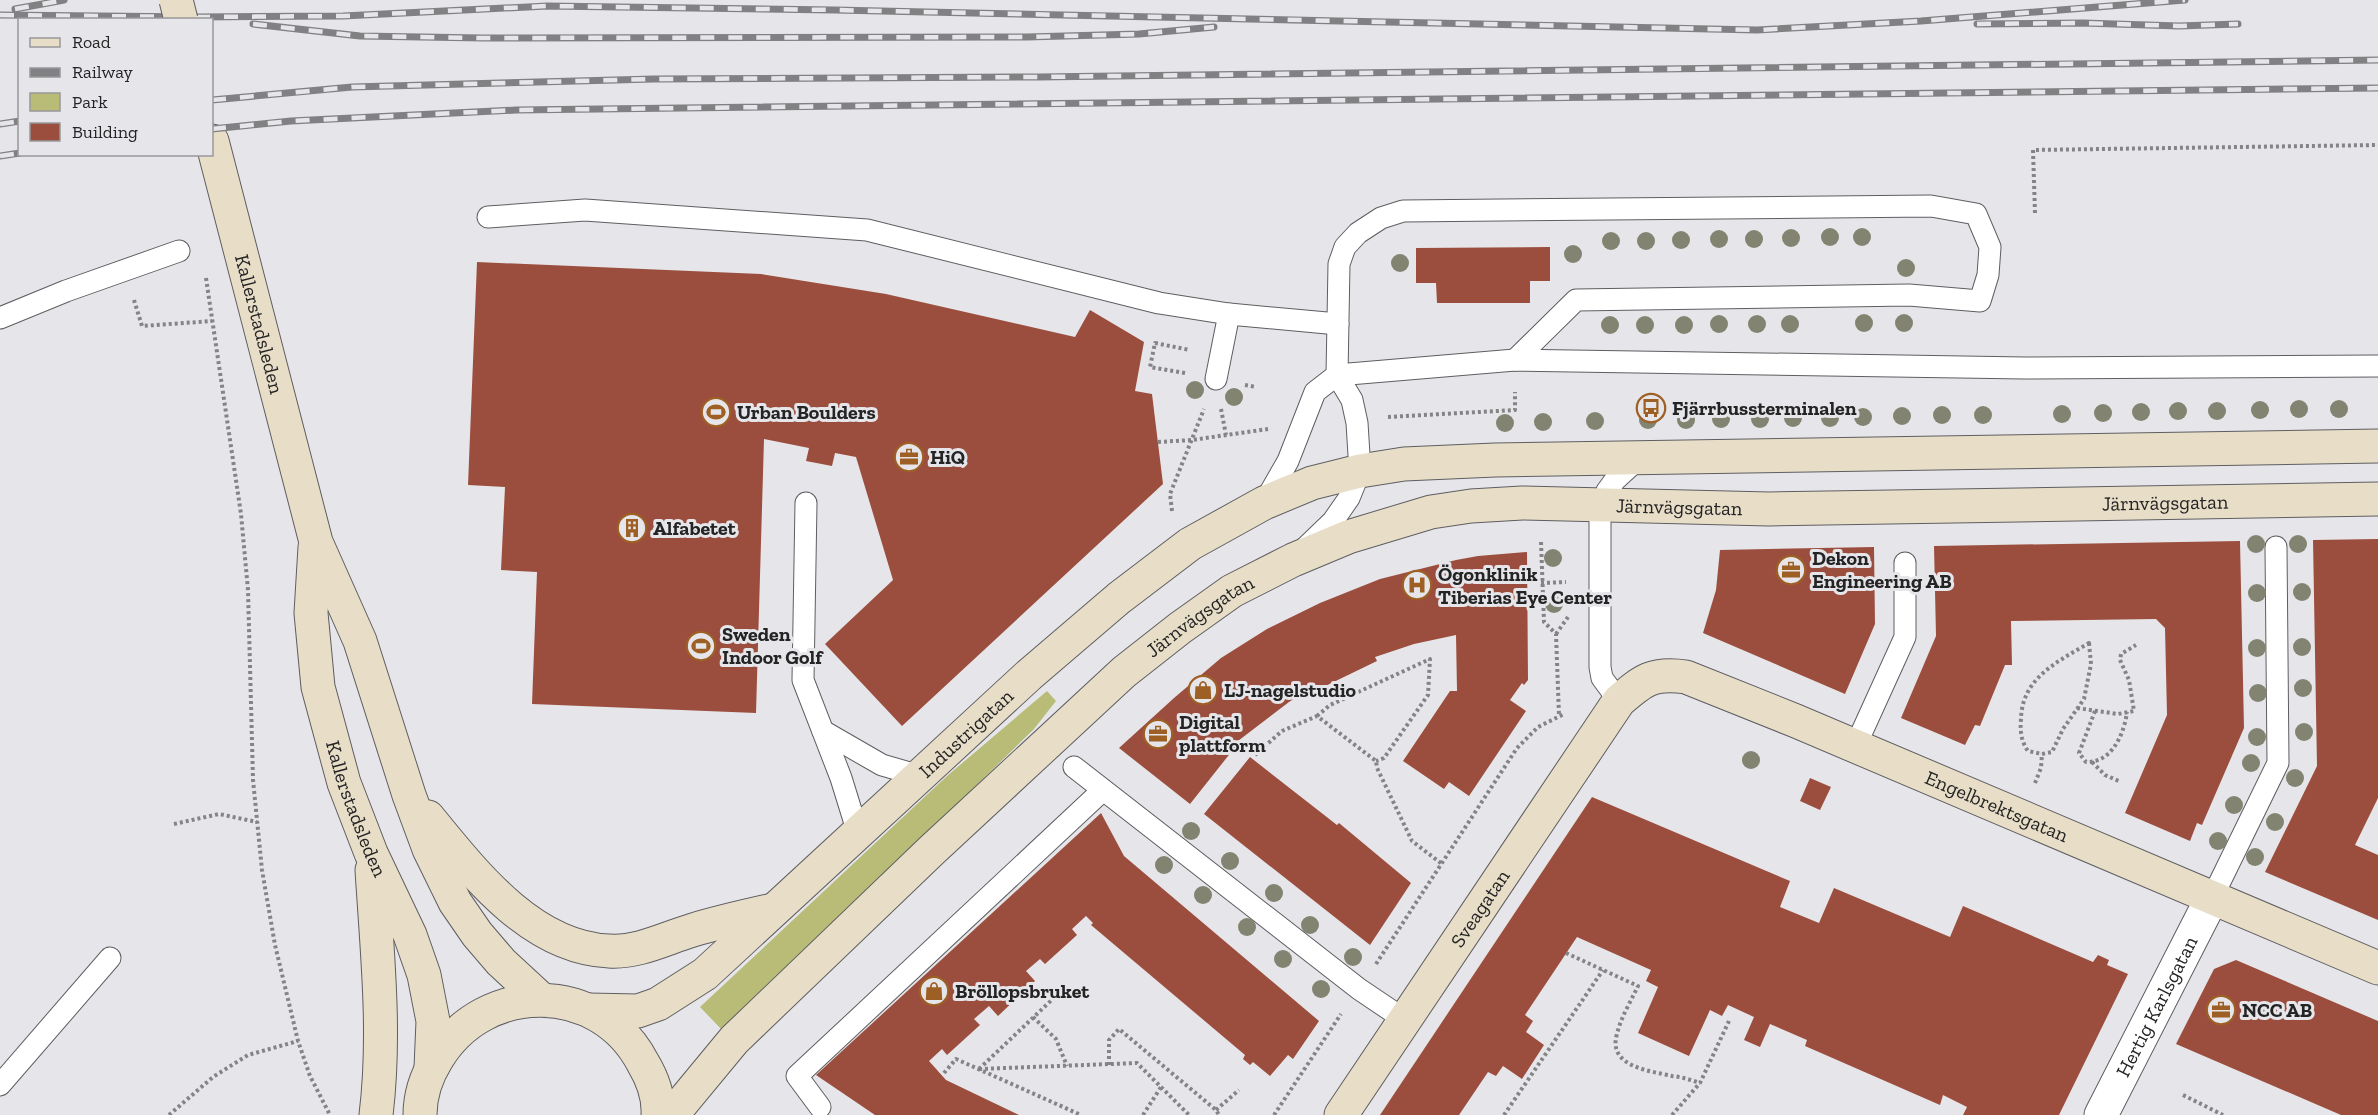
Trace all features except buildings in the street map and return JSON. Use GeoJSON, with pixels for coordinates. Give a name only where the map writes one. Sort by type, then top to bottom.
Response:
{"type":"FeatureCollection","features":[{"type":"Feature","properties":{"kind":"main road"},"geometry":{"type":"LineString","coordinates":[[176,0],[180,18]]}},
{"type":"Feature","properties":{"kind":"main road","name":"Kallerstadsleden"},"geometry":{"type":"LineString","coordinates":[[213,145],[316,542],[360,641],[409,795],[429,849],[455,902],[477,934],[501,962],[541,999]]}},
{"type":"Feature","properties":{"kind":"main road"},"geometry":{"type":"LineString","coordinates":[[1360,471],[1404,464],[1458,462],[2378,446]]}},
{"type":"Feature","properties":{"kind":"main road","name":"Industrigatan"},"geometry":{"type":"LineString","coordinates":[[588,1010],[638,1011],[658,1004],[705,974],[1029,675],[1119,598],[1190,544],[1264,504],[1312,483],[1360,471]]}},
{"type":"Feature","properties":{"kind":"main road","name":"Järnvägsgatan"},"geometry":{"type":"LineString","coordinates":[[672,1115],[734,1040],[1124,672],[1232,591],[1293,560],[1348,537],[1431,512],[1471,506],[1522,503],[1769,509],[2378,500]]}},
{"type":"Feature","properties":{"kind":"main road","name":"Kallerstadsleden"},"geometry":{"type":"LineString","coordinates":[[316,542],[311,613],[318,687],[344,783],[371,853],[410,935],[424,975],[432,1021],[431,1068]]}},
{"type":"Feature","properties":{"kind":"main road","name":"Engelbrektsgatan"},"geometry":{"type":"LineString","coordinates":[[1619,701],[1639,683],[1653,676],[1686,677],[2378,968]]}},
{"type":"Feature","properties":{"kind":"main road","name":"Sveagatan"},"geometry":{"type":"LineString","coordinates":[[1341,1115],[1619,701]]}},
{"type":"Feature","properties":{"kind":"main road"},"geometry":{"type":"LineString","coordinates":[[409,795],[476,876],[504,902],[538,927],[572,944],[610,951],[648,945],[694,929],[774,910]]}},
{"type":"Feature","properties":{"kind":"main road"},"geometry":{"type":"LineString","coordinates":[[371,853],[380,1015],[379,1093],[376,1115]]}},
{"type":"Feature","properties":{"kind":"main road"},"geometry":{"type":"LineString","coordinates":[[420,1115],[423,1089],[431,1068],[446,1044],[465,1025],[488,1011],[514,1002],[541,999],[565,1002],[588,1010],[615,1027],[636,1049],[651,1077],[658,1115]]}},
{"type":"Feature","properties":{"kind":"street","name":"Hertig Karlsgatan"},"geometry":{"type":"LineString","coordinates":[[2101,1115],[2212,898]]}},
{"type":"Feature","properties":{"kind":"lane"},"geometry":{"type":"LineString","coordinates":[[1293,560],[1333,521],[1349,498],[1360,471],[1357,423],[1352,400],[1337,375],[1339,264],[1345,247],[1358,233],[1381,218],[1403,211],[1931,206],[1976,214],[1990,247],[1988,275],[1980,301],[1909,295],[1576,300],[1515,360]]}},
{"type":"Feature","properties":{"kind":"lane"},"geometry":{"type":"LineString","coordinates":[[488,217],[585,210],[867,230],[1159,303],[1229,314],[1338,324]]}},
{"type":"Feature","properties":{"kind":"lane"},"geometry":{"type":"LineString","coordinates":[[0,318],[66,291],[179,251]]}},
{"type":"Feature","properties":{"kind":"lane"},"geometry":{"type":"LineString","coordinates":[[1216,379],[1229,314]]}},
{"type":"Feature","properties":{"kind":"lane"},"geometry":{"type":"LineString","coordinates":[[1264,504],[1288,460],[1315,392],[1337,375],[1515,360],[2025,368],[2378,366]]}},
{"type":"Feature","properties":{"kind":"lane"},"geometry":{"type":"LineString","coordinates":[[1619,701],[1602,678],[1600,667],[1598,541],[1602,504],[1607,491],[1615,480],[1639,458]]}},
{"type":"Feature","properties":{"kind":"lane"},"geometry":{"type":"LineString","coordinates":[[806,502],[804,680],[841,778],[858,833]]}},
{"type":"Feature","properties":{"kind":"lane"},"geometry":{"type":"LineString","coordinates":[[2212,898],[2278,763],[2276,547]]}},
{"type":"Feature","properties":{"kind":"lane"},"geometry":{"type":"LineString","coordinates":[[1855,747],[1905,637],[1905,563]]}},
{"type":"Feature","properties":{"kind":"lane"},"geometry":{"type":"LineString","coordinates":[[823,731],[882,765],[920,776]]}},
{"type":"Feature","properties":{"kind":"lane"},"geometry":{"type":"LineString","coordinates":[[1074,768],[1359,989],[1405,1020]]}},
{"type":"Feature","properties":{"kind":"lane"},"geometry":{"type":"LineString","coordinates":[[821,1112],[797,1076],[1104,790]]}},
{"type":"Feature","properties":{"kind":"lane"},"geometry":{"type":"LineString","coordinates":[[0,1085],[110,958]]}},
{"type":"Feature","properties":{"kind":"path"},"geometry":{"type":"LineString","coordinates":[[2035,213],[2033,150],[2378,145]]}},
{"type":"Feature","properties":{"kind":"path"},"geometry":{"type":"LineString","coordinates":[[206,276],[241,514],[248,590],[253,780],[262,870],[275,945],[298,1041],[310,1076],[330,1115]]}},
{"type":"Feature","properties":{"kind":"path"},"geometry":{"type":"LineString","coordinates":[[142,326],[212,321]]}},
{"type":"Feature","properties":{"kind":"path"},"geometry":{"type":"LineString","coordinates":[[1216,379],[1150,367],[1155,343],[1221,356]]}},
{"type":"Feature","properties":{"kind":"path"},"geometry":{"type":"LineString","coordinates":[[1357,423],[1400,415],[1515,410]]}},
{"type":"Feature","properties":{"kind":"path"},"geometry":{"type":"LineString","coordinates":[[1170,494],[1203,411]]}},
{"type":"Feature","properties":{"kind":"path"},"geometry":{"type":"LineString","coordinates":[[1158,442],[1192,440],[1273,428],[1301,429]]}},
{"type":"Feature","properties":{"kind":"path"},"geometry":{"type":"LineString","coordinates":[[1530,542],[1598,541]]}},
{"type":"Feature","properties":{"kind":"path"},"geometry":{"type":"LineString","coordinates":[[1541,542],[1544,622],[1557,634],[1559,716]]}},
{"type":"Feature","properties":{"kind":"path"},"geometry":{"type":"LineString","coordinates":[[1541,583],[1566,582]]}},
{"type":"Feature","properties":{"kind":"path"},"geometry":{"type":"LineString","coordinates":[[2089,643],[2091,664],[2084,699],[2052,752],[2042,754],[2028,751],[2023,743],[2020,728],[2021,703],[2031,686],[2044,672],[2089,643]]}},
{"type":"Feature","properties":{"kind":"path"},"geometry":{"type":"LineString","coordinates":[[2077,708],[2118,714],[2134,711],[2131,690],[2120,660],[2121,654],[2136,645]]}},
{"type":"Feature","properties":{"kind":"path"},"geometry":{"type":"LineString","coordinates":[[1255,755],[1282,731],[1317,717],[1330,705],[1430,659],[1428,695],[1384,758],[1376,761]]}},
{"type":"Feature","properties":{"kind":"path"},"geometry":{"type":"LineString","coordinates":[[1274,1115],[1517,748],[1538,727],[1559,716],[1593,703],[1619,701]]}},
{"type":"Feature","properties":{"kind":"path"},"geometry":{"type":"LineString","coordinates":[[2095,711],[2079,753],[2086,762],[2097,762],[2109,754],[2125,724],[2127,712]]}},
{"type":"Feature","properties":{"kind":"path"},"geometry":{"type":"LineString","coordinates":[[1317,717],[1376,761],[1377,768],[1412,842],[1442,864]]}},
{"type":"Feature","properties":{"kind":"path"},"geometry":{"type":"LineString","coordinates":[[2041,768],[2042,754]]}},
{"type":"Feature","properties":{"kind":"path"},"geometry":{"type":"LineString","coordinates":[[2092,762],[2105,775],[2121,782]]}},
{"type":"Feature","properties":{"kind":"path"},"geometry":{"type":"LineString","coordinates":[[174,824],[219,814],[257,822]]}},
{"type":"Feature","properties":{"kind":"path"},"geometry":{"type":"LineString","coordinates":[[1566,953],[1638,986],[1617,1033],[1615,1045],[1619,1054],[1629,1064],[1646,1072],[1700,1083]]}},
{"type":"Feature","properties":{"kind":"path"},"geometry":{"type":"LineString","coordinates":[[1504,1115],[1603,970]]}},
{"type":"Feature","properties":{"kind":"path"},"geometry":{"type":"LineString","coordinates":[[979,1069],[1059,993]]}},
{"type":"Feature","properties":{"kind":"path"},"geometry":{"type":"LineString","coordinates":[[1033,1017],[1056,1039],[1067,1066]]}},
{"type":"Feature","properties":{"kind":"path"},"geometry":{"type":"LineString","coordinates":[[1672,1115],[1700,1083],[1729,1021]]}},
{"type":"Feature","properties":{"kind":"path"},"geometry":{"type":"LineString","coordinates":[[1109,1065],[1109,1040],[1119,1029],[1218,1113],[1239,1090]]}},
{"type":"Feature","properties":{"kind":"path"},"geometry":{"type":"LineString","coordinates":[[169,1115],[213,1077],[248,1055],[298,1041]]}},
{"type":"Feature","properties":{"kind":"path"},"geometry":{"type":"LineString","coordinates":[[944,1073],[956,1059],[1081,1115]]}},
{"type":"Feature","properties":{"kind":"path"},"geometry":{"type":"LineString","coordinates":[[979,1069],[1137,1063],[1189,1115]]}},
{"type":"Feature","properties":{"kind":"path"},"geometry":{"type":"LineString","coordinates":[[1143,1115],[1161,1087]]}},
{"type":"Feature","properties":{"kind":"path"},"geometry":{"type":"LineString","coordinates":[[2183,1095],[2223,1115]]}},
{"type":"Feature","properties":{"kind":"green space"},"geometry":{"type":"Polygon","coordinates":[[[1047,691],[1056,701],[1034,729],[724,1032],[700,1007],[947,776],[1047,691]]]}},
{"type":"Feature","properties":{"kind":"railway"},"geometry":{"type":"LineString","coordinates":[[15,9],[64,0]]}},
{"type":"Feature","properties":{"kind":"railway"},"geometry":{"type":"LineString","coordinates":[[0,15],[343,16],[547,6],[1757,30],[1921,21],[2185,0]]}},
{"type":"Feature","properties":{"kind":"railway"},"geometry":{"type":"LineString","coordinates":[[1977,24],[2083,23],[2179,26],[2238,24]]}},
{"type":"Feature","properties":{"kind":"railway"},"geometry":{"type":"LineString","coordinates":[[253,24],[360,36],[483,38],[1027,37],[1139,34],[1214,27]]}},
{"type":"Feature","properties":{"kind":"railway"},"geometry":{"type":"LineString","coordinates":[[213,100],[352,87],[654,79],[1038,77],[2378,60]]}},
{"type":"Feature","properties":{"kind":"railway"},"geometry":{"type":"LineString","coordinates":[[213,129],[291,121],[516,110],[2378,88]]}},
{"type":"Feature","properties":{"kind":"railway"},"geometry":{"type":"LineString","coordinates":[[0,124],[18,121]]}},
{"type":"Feature","properties":{"kind":"railway"},"geometry":{"type":"LineString","coordinates":[[0,156],[18,153]]}},
{"type":"Feature","properties":{"kind":"place","name":"Fjärrbussterminalen"},"geometry":{"type":"Point","coordinates":[1651,408]}},
{"type":"Feature","properties":{"kind":"place","name":"Urban Boulders"},"geometry":{"type":"Point","coordinates":[716,412]}},
{"type":"Feature","properties":{"kind":"place","name":"HiQ"},"geometry":{"type":"Point","coordinates":[909,457]}},
{"type":"Feature","properties":{"kind":"place","name":"Alfabetet"},"geometry":{"type":"Point","coordinates":[632,528]}},
{"type":"Feature","properties":{"kind":"place","name":"Dekon Engineering AB"},"geometry":{"type":"Point","coordinates":[1791,570]}},
{"type":"Feature","properties":{"kind":"place","name":"Ögonklinik Tiberias Eye Center"},"geometry":{"type":"Point","coordinates":[1417,585]}},
{"type":"Feature","properties":{"kind":"place","name":"Sweden Indoor Golf"},"geometry":{"type":"Point","coordinates":[701,646]}},
{"type":"Feature","properties":{"kind":"place","name":"LJ-nagelstudio"},"geometry":{"type":"Point","coordinates":[1203,690]}},
{"type":"Feature","properties":{"kind":"place","name":"Digital plattform"},"geometry":{"type":"Point","coordinates":[1158,734]}},
{"type":"Feature","properties":{"kind":"place","name":"Bröllopsbruket"},"geometry":{"type":"Point","coordinates":[934,991]}},
{"type":"Feature","properties":{"kind":"place","name":"NCC AB"},"geometry":{"type":"Point","coordinates":[2221,1010]}}]}
